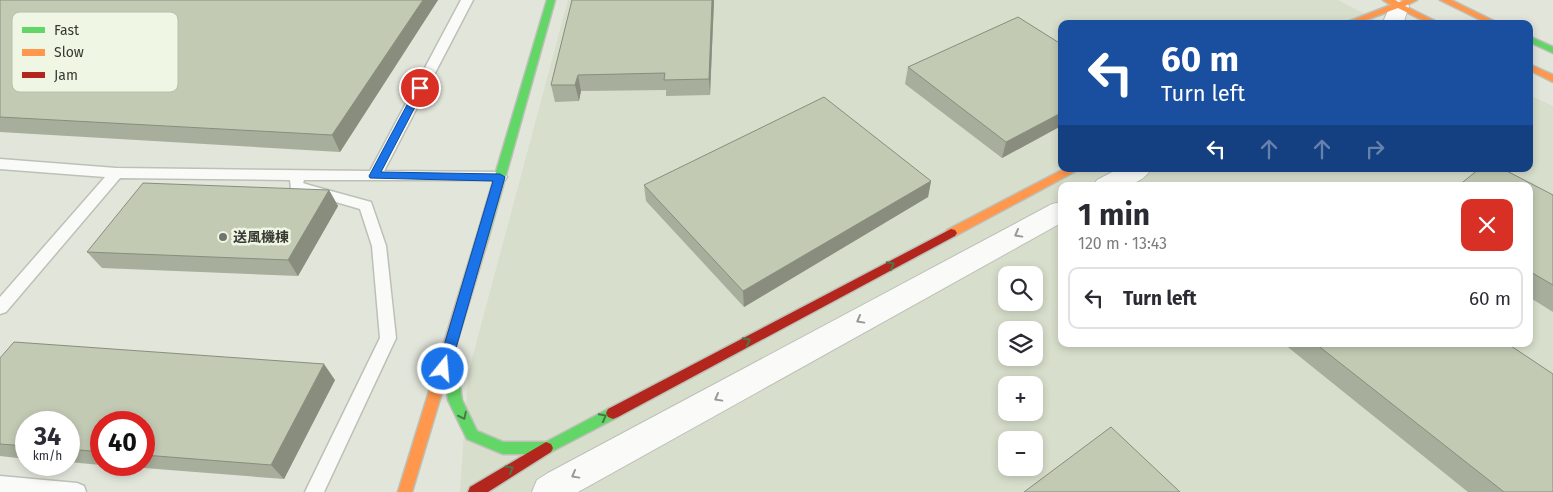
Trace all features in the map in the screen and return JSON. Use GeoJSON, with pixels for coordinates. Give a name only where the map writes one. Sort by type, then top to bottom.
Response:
{"type":"FeatureCollection","features":[{"type":"Feature","properties":{"kind":"street"},"geometry":{"type":"LineString","coordinates":[[405,492],[449,352],[551,0]]}},
{"type":"Feature","properties":{"kind":"street"},"geometry":{"type":"LineString","coordinates":[[1444,0],[1487,20]]}},
{"type":"Feature","properties":{"kind":"street"},"geometry":{"type":"LineString","coordinates":[[1353,20],[1360,16],[1398,7],[1428,20]]}},
{"type":"Feature","properties":{"kind":"street"},"geometry":{"type":"LineString","coordinates":[[1533,41],[1553,50]]}},
{"type":"Feature","properties":{"kind":"street"},"geometry":{"type":"LineString","coordinates":[[1533,69],[1553,79]]}},
{"type":"Feature","properties":{"kind":"street"},"geometry":{"type":"LineString","coordinates":[[475,492],[547,448],[1066,172]]}},
{"type":"Feature","properties":{"kind":"street"},"geometry":{"type":"LineString","coordinates":[[1114,182],[1132,172]]}},
{"type":"Feature","properties":{"kind":"street"},"geometry":{"type":"LineString","coordinates":[[549,492],[560,484],[1058,213]]}},
{"type":"Feature","properties":{"kind":"street"},"geometry":{"type":"LineString","coordinates":[[449,352],[455,400],[472,435],[503,448],[547,448]]}},
{"type":"Feature","properties":{"kind":"lane"},"geometry":{"type":"LineString","coordinates":[[374,176],[467,0]]}},
{"type":"Feature","properties":{"kind":"lane"},"geometry":{"type":"LineString","coordinates":[[0,164],[116,173],[500,177]]}},
{"type":"Feature","properties":{"kind":"lane"},"geometry":{"type":"LineString","coordinates":[[0,308],[116,173]]}},
{"type":"Feature","properties":{"kind":"lane"},"geometry":{"type":"LineString","coordinates":[[298,175],[296,186],[313,192],[344,197],[366,206],[379,246],[388,338],[314,492]]}},
{"type":"Feature","properties":{"kind":"lane"},"geometry":{"type":"LineString","coordinates":[[0,485],[77,492]]}},
{"type":"Feature","properties":{"kind":"shaded area"},"geometry":{"type":"Polygon","coordinates":[[[568,0],[1338,0],[1376,20],[1058,20],[1058,172],[1533,172],[1533,97],[1553,106],[1553,492],[460,492],[468,374],[568,0]]]}},
{"type":"Feature","properties":{"kind":"building"},"geometry":{"type":"Polygon","coordinates":[[[0,0],[423,0],[332,135],[0,117],[0,0]]]}},
{"type":"Feature","properties":{"kind":"building"},"geometry":{"type":"Polygon","coordinates":[[[572,0],[712,0],[709,79],[664,80],[665,73],[578,75],[575,85],[551,85],[572,0]]]}},
{"type":"Feature","properties":{"kind":"building"},"geometry":{"type":"Polygon","coordinates":[[[1018,17],[1058,42],[1058,115],[1006,142],[908,67],[1018,17]]]}},
{"type":"Feature","properties":{"kind":"building"},"geometry":{"type":"Polygon","coordinates":[[[824,97],[931,181],[743,291],[644,185],[824,97]]]}},
{"type":"Feature","properties":{"kind":"building"},"geometry":{"type":"Polygon","coordinates":[[[1475,172],[1509,172],[1528,182],[1463,182],[1475,172]]]}},
{"type":"Feature","properties":{"kind":"building","name":"送風機棟"},"geometry":{"type":"Polygon","coordinates":[[[143,183],[329,190],[288,260],[87,252],[143,183]]]}},
{"type":"Feature","properties":{"kind":"building"},"geometry":{"type":"Polygon","coordinates":[[[1533,185],[1553,195],[1553,285],[1533,273],[1533,185]]]}},
{"type":"Feature","properties":{"kind":"building"},"geometry":{"type":"Polygon","coordinates":[[[14,342],[324,364],[271,465],[155,456],[155,411],[90,411],[90,451],[80,450],[80,411],[15,411],[15,445],[0,444],[0,358],[14,342]]]}},
{"type":"Feature","properties":{"kind":"building"},"geometry":{"type":"Polygon","coordinates":[[[1320,347],[1512,347],[1553,374],[1553,492],[1504,492],[1320,347]]]}},
{"type":"Feature","properties":{"kind":"building"},"geometry":{"type":"Polygon","coordinates":[[[1111,427],[1180,492],[1024,492],[1111,427]]]}},
{"type":"Feature","properties":{"kind":"traffic: fast"},"geometry":{"type":"LineString","coordinates":[[482,239],[551,0]]}},
{"type":"Feature","properties":{"kind":"traffic: fast"},"geometry":{"type":"LineString","coordinates":[[1533,41],[1553,50]]}},
{"type":"Feature","properties":{"kind":"traffic: fast"},"geometry":{"type":"LineString","coordinates":[[449,352],[455,400],[472,435],[503,448],[547,448],[613,413]]}},
{"type":"Feature","properties":{"kind":"traffic: slow"},"geometry":{"type":"LineString","coordinates":[[1387,0],[1429,20]]}},
{"type":"Feature","properties":{"kind":"traffic: slow"},"geometry":{"type":"LineString","coordinates":[[1357,20],[1413,0]]}},
{"type":"Feature","properties":{"kind":"traffic: slow"},"geometry":{"type":"LineString","coordinates":[[1444,0],[1487,20]]}},
{"type":"Feature","properties":{"kind":"traffic: slow"},"geometry":{"type":"LineString","coordinates":[[1533,69],[1553,79]]}},
{"type":"Feature","properties":{"kind":"traffic: slow"},"geometry":{"type":"LineString","coordinates":[[951,233],[1066,172]]}},
{"type":"Feature","properties":{"kind":"traffic: slow"},"geometry":{"type":"LineString","coordinates":[[405,492],[482,239]]}},
{"type":"Feature","properties":{"kind":"traffic: jam"},"geometry":{"type":"LineString","coordinates":[[613,413],[951,233]]}},
{"type":"Feature","properties":{"kind":"traffic: jam"},"geometry":{"type":"LineString","coordinates":[[475,492],[546,448]]}},
{"type":"Feature","properties":{"kind":"place","name":"送風機棟"},"geometry":{"type":"Point","coordinates":[223,237]}},
{"type":"Feature","properties":{"kind":"route"},"geometry":{"type":"LineString","coordinates":[[420,88],[374,176],[500,177],[443,369]]}}]}
